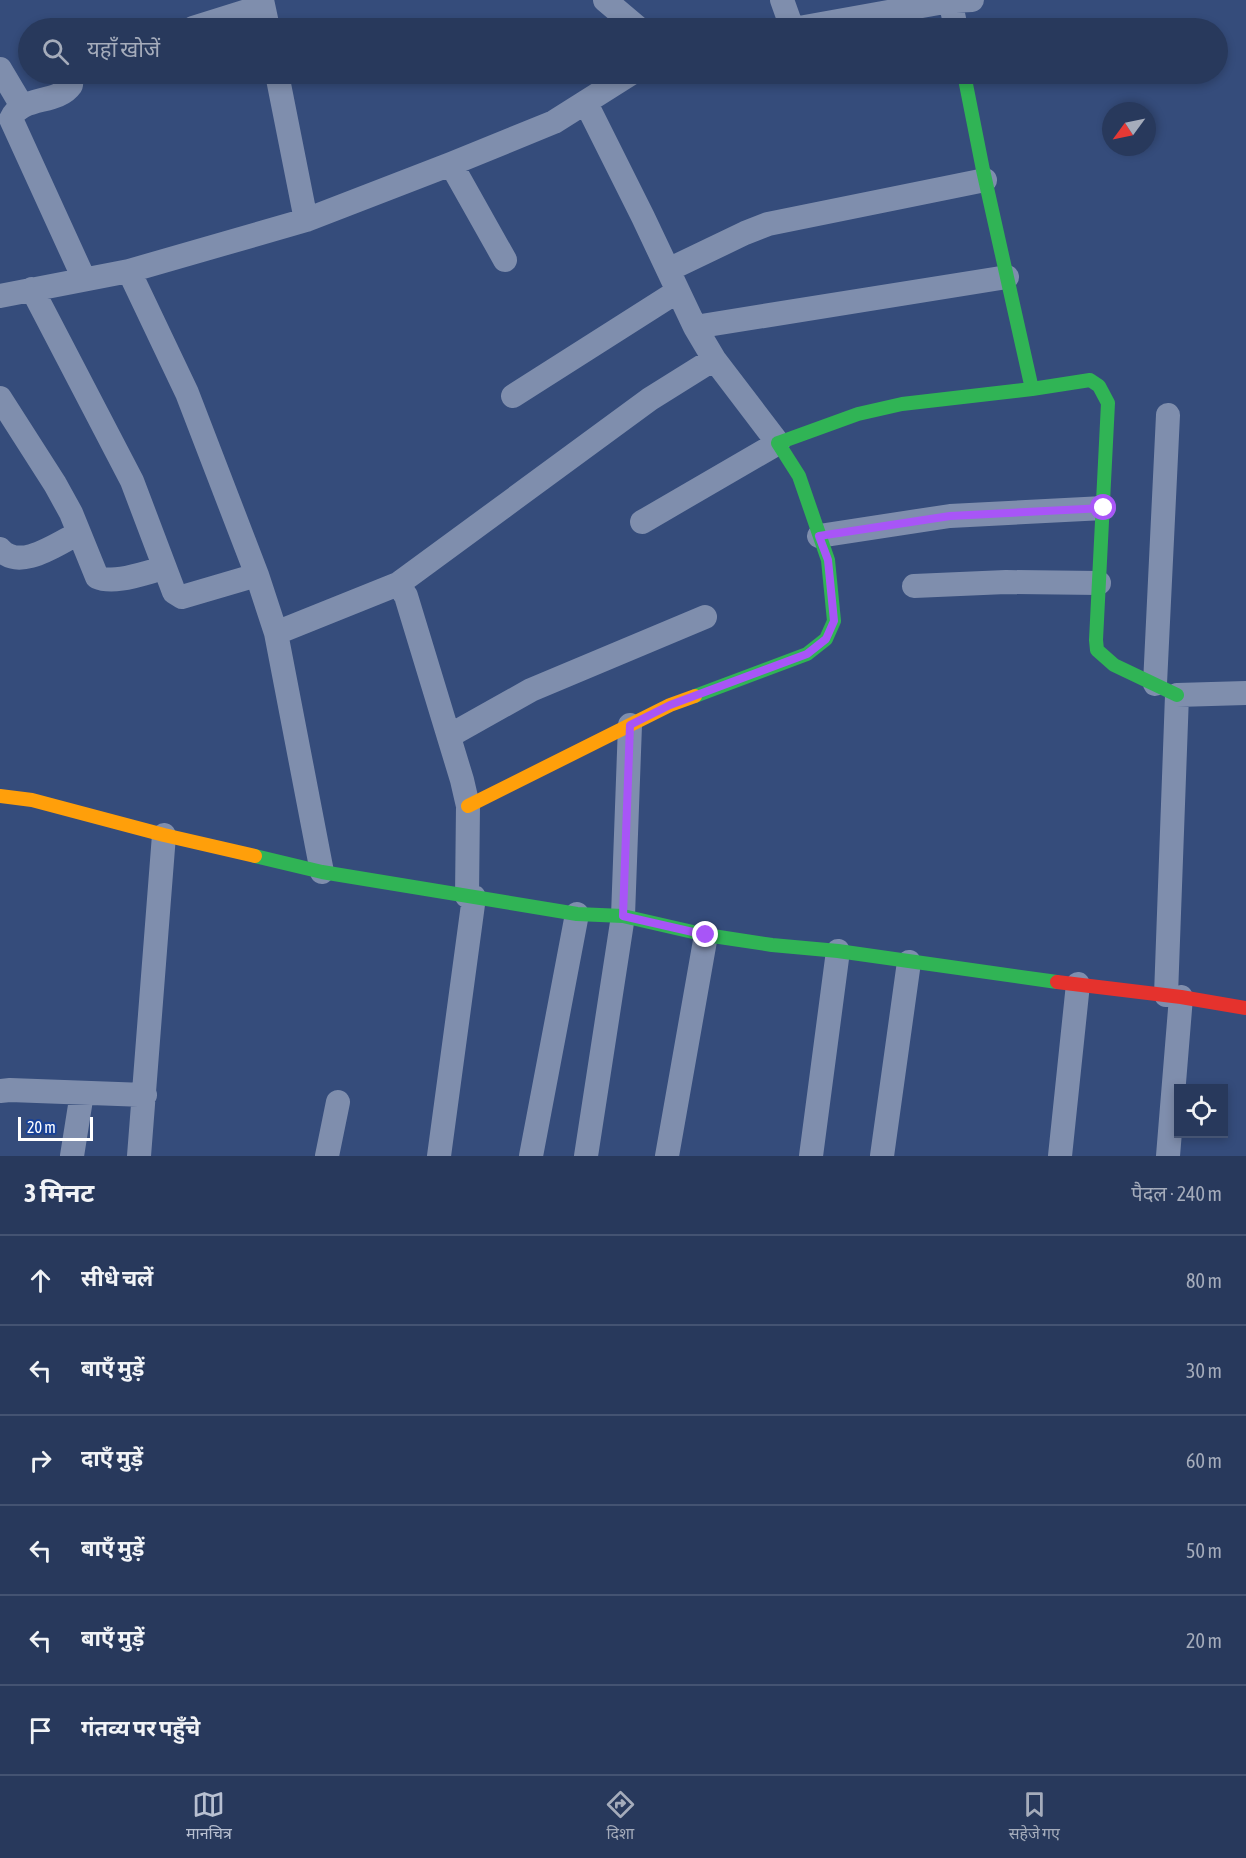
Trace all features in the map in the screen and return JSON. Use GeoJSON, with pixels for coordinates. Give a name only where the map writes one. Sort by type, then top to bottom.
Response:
{"type":"FeatureCollection","features":[{"type":"Feature","properties":{"kind":"street"},"geometry":{"type":"LineString","coordinates":[[605,0],[626,18]]}},
{"type":"Feature","properties":{"kind":"street"},"geometry":{"type":"LineString","coordinates":[[783,0],[789,18]]}},
{"type":"Feature","properties":{"kind":"street"},"geometry":{"type":"LineString","coordinates":[[840,18],[889,6],[957,0],[956,18]]}},
{"type":"Feature","properties":{"kind":"street"},"geometry":{"type":"LineString","coordinates":[[235,18],[264,11]]}},
{"type":"Feature","properties":{"kind":"street"},"geometry":{"type":"LineString","coordinates":[[0,69],[22,106]]}},
{"type":"Feature","properties":{"kind":"street"},"geometry":{"type":"LineString","coordinates":[[71,84],[64,92],[22,106],[14,111],[11,119],[84,279]]}},
{"type":"Feature","properties":{"kind":"street"},"geometry":{"type":"LineString","coordinates":[[279,84],[306,220]]}},
{"type":"Feature","properties":{"kind":"street"},"geometry":{"type":"LineString","coordinates":[[0,296],[129,271],[306,220],[555,122],[615,84]]}},
{"type":"Feature","properties":{"kind":"street"},"geometry":{"type":"LineString","coordinates":[[966,84],[1032,389]]}},
{"type":"Feature","properties":{"kind":"street"},"geometry":{"type":"LineString","coordinates":[[468,806],[670,705],[807,654],[826,639],[834,621],[828,560],[799,476],[778,443],[714,359],[694,327],[586,103]]}},
{"type":"Feature","properties":{"kind":"street"},"geometry":{"type":"LineString","coordinates":[[451,164],[505,260]]}},
{"type":"Feature","properties":{"kind":"street"},"geometry":{"type":"LineString","coordinates":[[513,396],[673,281],[745,233],[768,224],[985,180]]}},
{"type":"Feature","properties":{"kind":"street"},"geometry":{"type":"LineString","coordinates":[[129,271],[188,393],[276,633],[322,872]]}},
{"type":"Feature","properties":{"kind":"street"},"geometry":{"type":"LineString","coordinates":[[694,327],[1007,278]]}},
{"type":"Feature","properties":{"kind":"street"},"geometry":{"type":"LineString","coordinates":[[32,289],[132,481],[174,592],[182,597],[256,575]]}},
{"type":"Feature","properties":{"kind":"street"},"geometry":{"type":"LineString","coordinates":[[276,633],[398,584],[650,399],[714,359]]}},
{"type":"Feature","properties":{"kind":"street"},"geometry":{"type":"LineString","coordinates":[[642,522],[778,443],[858,414],[902,404],[1095,381],[1108,403],[1097,650],[1114,665],[1177,695],[1246,693]]}},
{"type":"Feature","properties":{"kind":"street"},"geometry":{"type":"LineString","coordinates":[[0,398],[71,513],[98,577],[104,580],[116,580],[165,568]]}},
{"type":"Feature","properties":{"kind":"street"},"geometry":{"type":"LineString","coordinates":[[1155,684],[1168,416]]}},
{"type":"Feature","properties":{"kind":"street"},"geometry":{"type":"LineString","coordinates":[[819,536],[950,516],[1104,508]]}},
{"type":"Feature","properties":{"kind":"street"},"geometry":{"type":"LineString","coordinates":[[0,549],[4,554],[15,559],[30,557],[79,533]]}},
{"type":"Feature","properties":{"kind":"street"},"geometry":{"type":"LineString","coordinates":[[914,586],[1006,582],[1099,583]]}},
{"type":"Feature","properties":{"kind":"street"},"geometry":{"type":"LineString","coordinates":[[398,584],[406,596],[468,806],[471,896],[438,1156]]}},
{"type":"Feature","properties":{"kind":"street"},"geometry":{"type":"LineString","coordinates":[[449,736],[531,690],[705,617]]}},
{"type":"Feature","properties":{"kind":"street"},"geometry":{"type":"LineString","coordinates":[[1168,1156],[1174,996],[1177,695]]}},
{"type":"Feature","properties":{"kind":"street"},"geometry":{"type":"LineString","coordinates":[[586,1156],[623,916],[630,725]]}},
{"type":"Feature","properties":{"kind":"street"},"geometry":{"type":"LineString","coordinates":[[0,796],[32,800],[164,835],[322,872],[577,914],[623,916],[706,935],[772,945],[838,951],[1174,996],[1246,1008]]}},
{"type":"Feature","properties":{"kind":"street"},"geometry":{"type":"LineString","coordinates":[[139,1156],[164,835]]}},
{"type":"Feature","properties":{"kind":"street"},"geometry":{"type":"LineString","coordinates":[[531,1156],[577,914]]}},
{"type":"Feature","properties":{"kind":"street"},"geometry":{"type":"LineString","coordinates":[[667,1156],[706,935]]}},
{"type":"Feature","properties":{"kind":"street"},"geometry":{"type":"LineString","coordinates":[[811,1156],[838,951]]}},
{"type":"Feature","properties":{"kind":"street"},"geometry":{"type":"LineString","coordinates":[[882,1156],[909,962]]}},
{"type":"Feature","properties":{"kind":"street"},"geometry":{"type":"LineString","coordinates":[[1060,1156],[1077,984]]}},
{"type":"Feature","properties":{"kind":"street"},"geometry":{"type":"LineString","coordinates":[[0,1091],[145,1095]]}},
{"type":"Feature","properties":{"kind":"street"},"geometry":{"type":"LineString","coordinates":[[72,1156],[82,1093]]}},
{"type":"Feature","properties":{"kind":"street"},"geometry":{"type":"LineString","coordinates":[[327,1156],[338,1102]]}},
{"type":"Feature","properties":{"kind":"traffic: fast"},"geometry":{"type":"LineString","coordinates":[[966,84],[1032,389],[1090,380],[1099,386],[1108,403],[1097,650],[1114,665],[1177,695]]}},
{"type":"Feature","properties":{"kind":"traffic: fast"},"geometry":{"type":"LineString","coordinates":[[695,696],[807,654],[826,639],[834,621],[828,560],[799,476],[778,443],[858,414],[902,404],[1032,389]]}},
{"type":"Feature","properties":{"kind":"traffic: fast"},"geometry":{"type":"LineString","coordinates":[[255,856],[322,872],[577,914],[623,916],[706,935],[1057,982]]}},
{"type":"Feature","properties":{"kind":"traffic: slow"},"geometry":{"type":"LineString","coordinates":[[468,806],[670,705],[695,696]]}},
{"type":"Feature","properties":{"kind":"traffic: slow"},"geometry":{"type":"LineString","coordinates":[[0,796],[32,800],[255,856]]}},
{"type":"Feature","properties":{"kind":"traffic: jam"},"geometry":{"type":"LineString","coordinates":[[1057,982],[1181,997],[1246,1008]]}},
{"type":"Feature","properties":{"kind":"route"},"geometry":{"type":"LineString","coordinates":[[706,935],[623,916],[630,725],[670,705],[807,654],[826,639],[834,621],[828,560],[819,536],[950,516],[1104,508]]}}]}
